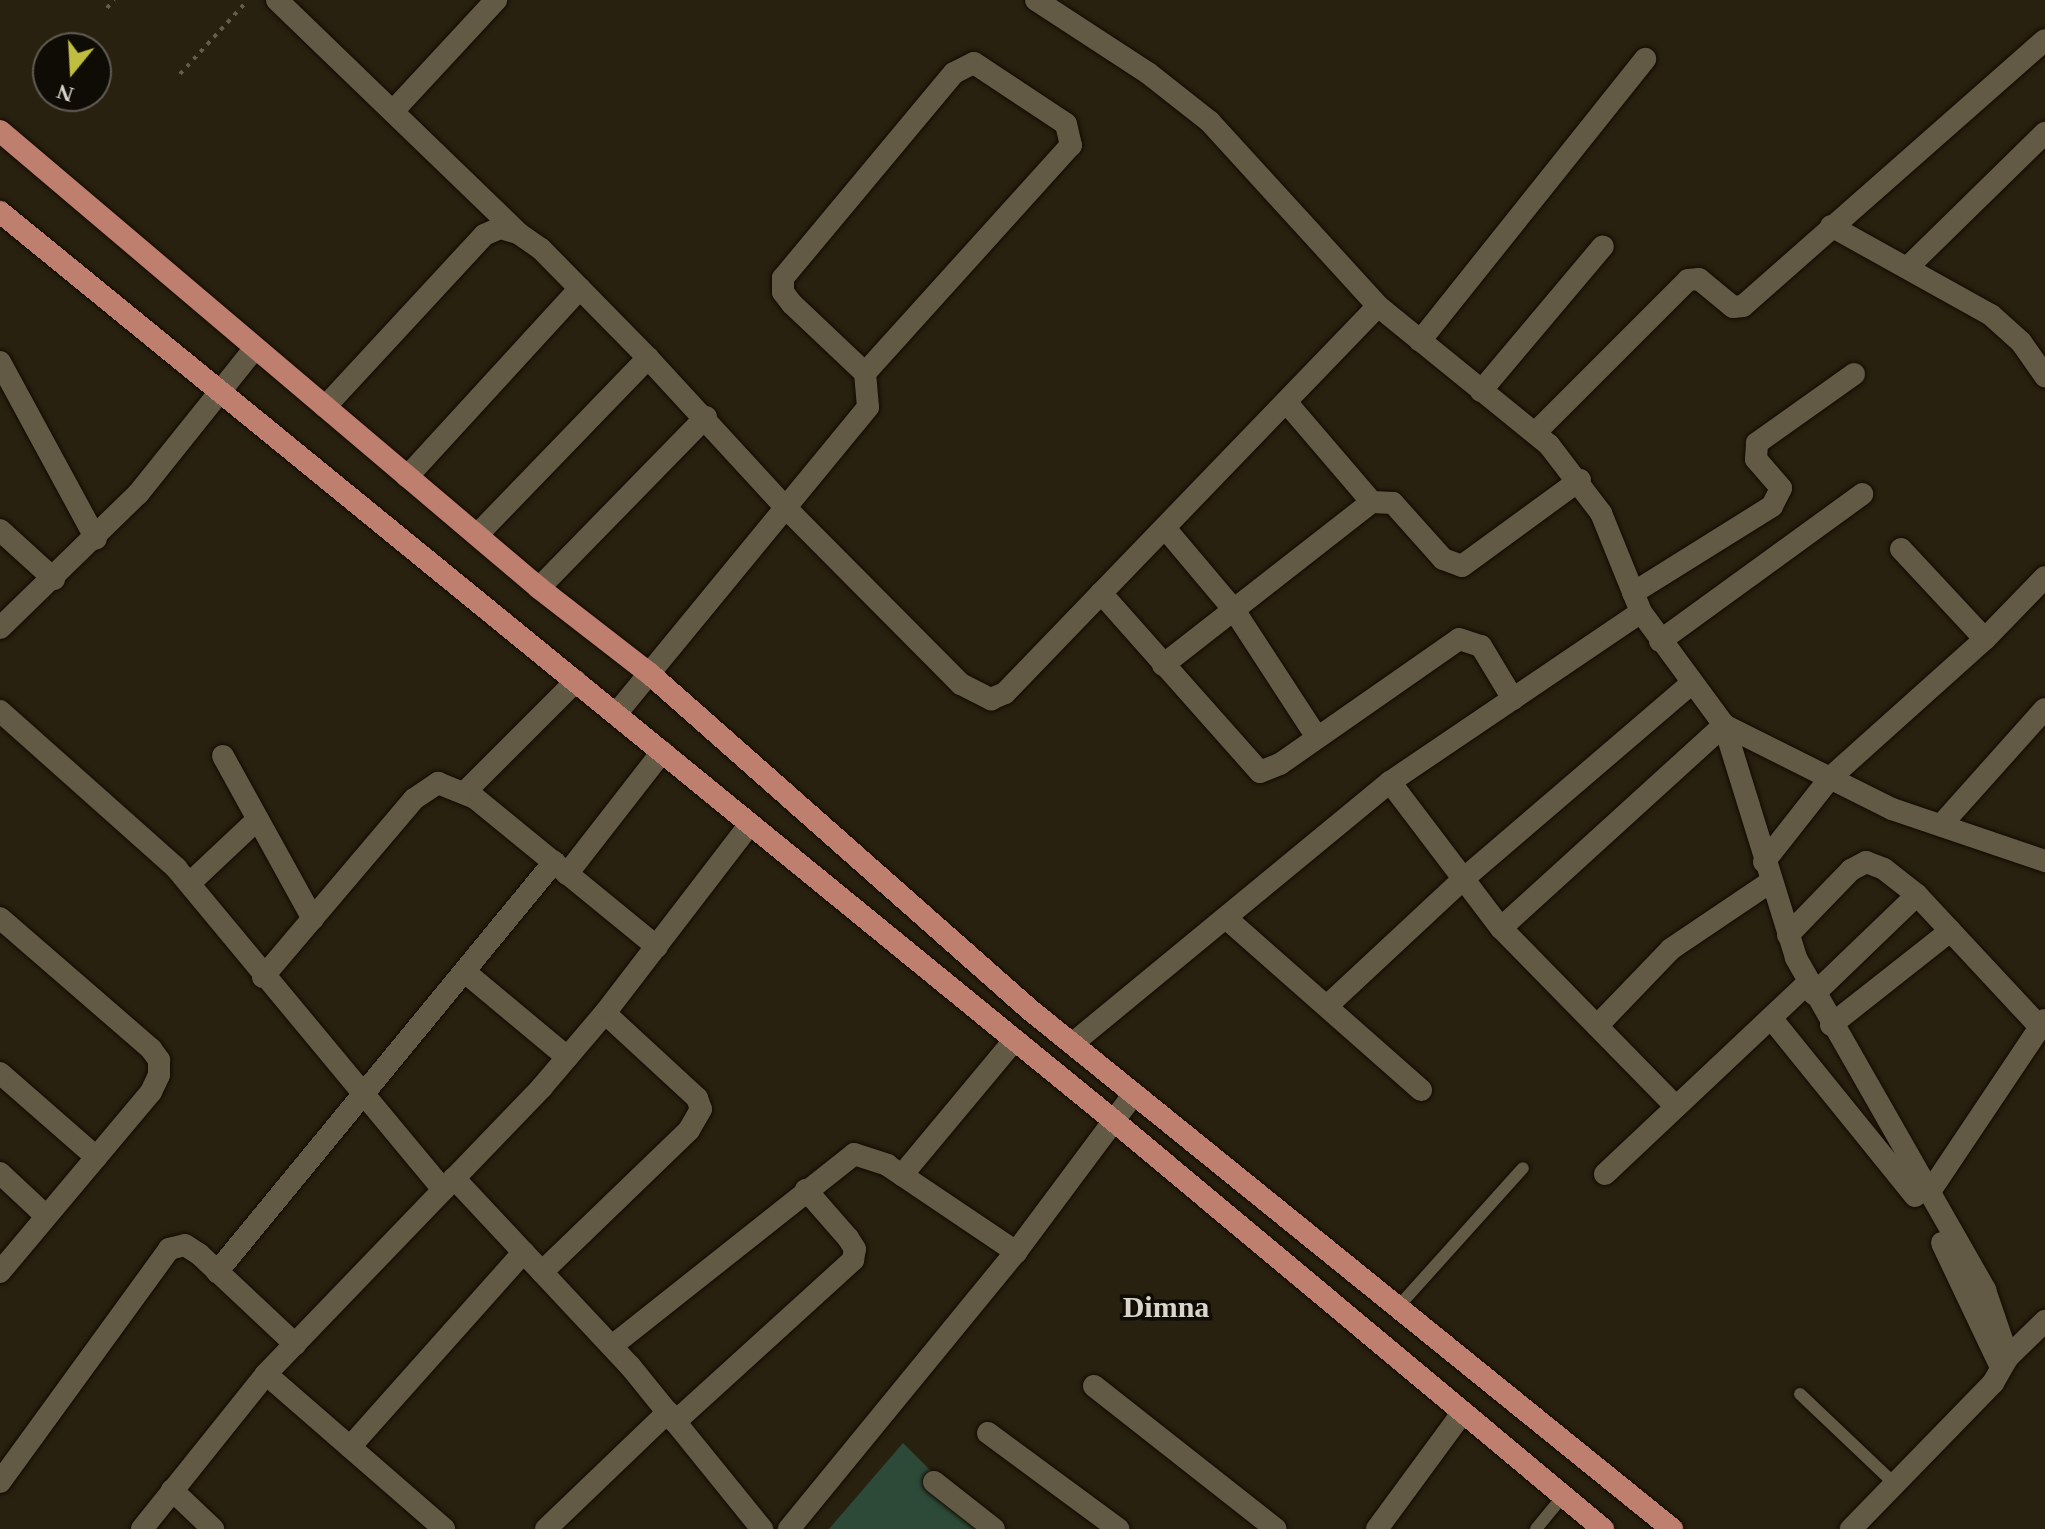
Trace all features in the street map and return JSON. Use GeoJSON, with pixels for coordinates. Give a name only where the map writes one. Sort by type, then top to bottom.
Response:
{"type":"FeatureCollection","features":[{"type":"Feature","properties":{"kind":"highway"},"geometry":{"type":"LineString","coordinates":[[0,131],[539,588],[650,674],[1072,1044],[1672,1529]]}},
{"type":"Feature","properties":{"kind":"highway"},"geometry":{"type":"LineString","coordinates":[[0,212],[1013,1042],[1114,1121],[1603,1529]]}},
{"type":"Feature","properties":{"kind":"street"},"geometry":{"type":"LineString","coordinates":[[277,0],[395,109],[518,233],[580,288],[706,417],[787,509],[961,684],[991,699],[1005,693],[1378,306]]}},
{"type":"Feature","properties":{"kind":"street"},"geometry":{"type":"LineString","coordinates":[[395,109],[496,0]]}},
{"type":"Feature","properties":{"kind":"street"},"geometry":{"type":"LineString","coordinates":[[1045,2],[1148,73],[1210,122],[1378,306],[1535,433],[1580,480],[1601,513],[1637,602],[1660,641],[1724,725],[1788,935],[1831,1025],[1985,1290],[2001,1323],[2005,1362]]}},
{"type":"Feature","properties":{"kind":"street"},"geometry":{"type":"LineString","coordinates":[[1535,433],[1688,280],[1699,279],[1733,307],[1743,306],[2045,40]]}},
{"type":"Feature","properties":{"kind":"street"},"geometry":{"type":"LineString","coordinates":[[1420,341],[1645,59]]}},
{"type":"Feature","properties":{"kind":"street"},"geometry":{"type":"LineString","coordinates":[[616,714],[868,407],[865,373],[792,304],[783,292],[783,278],[954,73],[974,63],[1066,124],[1071,145],[865,373]]}},
{"type":"Feature","properties":{"kind":"street"},"geometry":{"type":"LineString","coordinates":[[1908,267],[2045,133]]}},
{"type":"Feature","properties":{"kind":"street"},"geometry":{"type":"LineString","coordinates":[[1831,226],[1991,315],[2021,342],[2045,376]]}},
{"type":"Feature","properties":{"kind":"street"},"geometry":{"type":"LineString","coordinates":[[325,407],[484,235],[500,228],[518,233]]}},
{"type":"Feature","properties":{"kind":"street"},"geometry":{"type":"LineString","coordinates":[[1481,391],[1603,246]]}},
{"type":"Feature","properties":{"kind":"street"},"geometry":{"type":"LineString","coordinates":[[407,477],[580,288]]}},
{"type":"Feature","properties":{"kind":"street"},"geometry":{"type":"LineString","coordinates":[[0,628],[96,539],[254,349]]}},
{"type":"Feature","properties":{"kind":"street"},"geometry":{"type":"LineString","coordinates":[[478,534],[648,358]]}},
{"type":"Feature","properties":{"kind":"street"},"geometry":{"type":"LineString","coordinates":[[0,362],[96,539]]}},
{"type":"Feature","properties":{"kind":"street"},"geometry":{"type":"LineString","coordinates":[[1072,1044],[1390,782],[1513,699],[1637,602],[1772,506],[1781,488],[1756,459],[1757,443],[1854,374]]}},
{"type":"Feature","properties":{"kind":"street"},"geometry":{"type":"LineString","coordinates":[[1287,403],[1372,502]]}},
{"type":"Feature","properties":{"kind":"street"},"geometry":{"type":"LineString","coordinates":[[539,588],[706,417]]}},
{"type":"Feature","properties":{"kind":"street"},"geometry":{"type":"LineString","coordinates":[[1163,665],[1372,502],[1393,503],[1443,559],[1462,566],[1580,480]]}},
{"type":"Feature","properties":{"kind":"street"},"geometry":{"type":"LineString","coordinates":[[1660,641],[1862,494]]}},
{"type":"Feature","properties":{"kind":"street"},"geometry":{"type":"LineString","coordinates":[[1165,528],[1234,610],[1316,736]]}},
{"type":"Feature","properties":{"kind":"street"},"geometry":{"type":"LineString","coordinates":[[0,530],[54,579]]}},
{"type":"Feature","properties":{"kind":"street"},"geometry":{"type":"LineString","coordinates":[[1901,549],[1985,639]]}},
{"type":"Feature","properties":{"kind":"street"},"geometry":{"type":"LineString","coordinates":[[1597,1026],[1671,949],[1767,872],[1830,778],[2042,586]]}},
{"type":"Feature","properties":{"kind":"street"},"geometry":{"type":"LineString","coordinates":[[1101,593],[1260,772],[1280,764],[1459,639],[1481,646],[1513,699]]}},
{"type":"Feature","properties":{"kind":"street"},"geometry":{"type":"LineString","coordinates":[[465,792],[576,681]]}},
{"type":"Feature","properties":{"kind":"street"},"geometry":{"type":"LineString","coordinates":[[1327,1006],[1461,881],[1692,683]]}},
{"type":"Feature","properties":{"kind":"street"},"geometry":{"type":"LineString","coordinates":[[1942,824],[2045,709]]}},
{"type":"Feature","properties":{"kind":"street"},"geometry":{"type":"LineString","coordinates":[[0,711],[190,883],[363,1098],[448,1184],[524,1252],[612,1346],[762,1529]]}},
{"type":"Feature","properties":{"kind":"street"},"geometry":{"type":"LineString","coordinates":[[1724,725],[1892,809],[2045,861]]}},
{"type":"Feature","properties":{"kind":"street"},"geometry":{"type":"LineString","coordinates":[[1501,928],[1724,725]]}},
{"type":"Feature","properties":{"kind":"street"},"geometry":{"type":"LineString","coordinates":[[217,1272],[465,972],[662,752]]}},
{"type":"Feature","properties":{"kind":"street"},"geometry":{"type":"LineString","coordinates":[[223,756],[313,919]]}},
{"type":"Feature","properties":{"kind":"street"},"geometry":{"type":"LineString","coordinates":[[1390,782],[1461,881],[1501,928],[1676,1107]]}},
{"type":"Feature","properties":{"kind":"street"},"geometry":{"type":"LineString","coordinates":[[263,977],[424,789],[438,783],[465,792],[657,947]]}},
{"type":"Feature","properties":{"kind":"street"},"geometry":{"type":"LineString","coordinates":[[190,883],[258,819]]}},
{"type":"Feature","properties":{"kind":"street"},"geometry":{"type":"LineString","coordinates":[[142,1529],[266,1374],[448,1184],[605,1013],[750,824]]}},
{"type":"Feature","properties":{"kind":"street"},"geometry":{"type":"LineString","coordinates":[[1788,935],[1851,870],[1866,862],[1884,869],[1917,895],[2042,1024],[1929,1193]]}},
{"type":"Feature","properties":{"kind":"street"},"geometry":{"type":"LineString","coordinates":[[1605,1174],[1771,1018],[1812,988],[1917,895]]}},
{"type":"Feature","properties":{"kind":"street"},"geometry":{"type":"LineString","coordinates":[[0,918],[159,1060],[151,1092],[0,1272]]}},
{"type":"Feature","properties":{"kind":"street"},"geometry":{"type":"LineString","coordinates":[[1226,918],[1421,1090]]}},
{"type":"Feature","properties":{"kind":"street"},"geometry":{"type":"LineString","coordinates":[[1831,1025],[1950,931]]}},
{"type":"Feature","properties":{"kind":"street"},"geometry":{"type":"LineString","coordinates":[[465,972],[567,1057]]}},
{"type":"Feature","properties":{"kind":"street"},"geometry":{"type":"LineString","coordinates":[[542,1272],[689,1130],[701,1109],[697,1098],[605,1013]]}},
{"type":"Feature","properties":{"kind":"street"},"geometry":{"type":"LineString","coordinates":[[1771,1018],[1914,1194],[2005,1362]]}},
{"type":"Feature","properties":{"kind":"street"},"geometry":{"type":"LineString","coordinates":[[902,1175],[1013,1042]]}},
{"type":"Feature","properties":{"kind":"street"},"geometry":{"type":"LineString","coordinates":[[0,1073],[96,1157]]}},
{"type":"Feature","properties":{"kind":"street"},"geometry":{"type":"LineString","coordinates":[[789,1529],[1016,1252],[1133,1095]]}},
{"type":"Feature","properties":{"kind":"street"},"geometry":{"type":"LineString","coordinates":[[612,1346],[854,1154],[902,1175],[1016,1252]]}},
{"type":"Feature","properties":{"kind":"street"},"geometry":{"type":"LineString","coordinates":[[0,1173],[46,1216]]}},
{"type":"Feature","properties":{"kind":"street"},"geometry":{"type":"LineString","coordinates":[[546,1529],[853,1260],[855,1249],[848,1238],[806,1190]]}},
{"type":"Feature","properties":{"kind":"street"},"geometry":{"type":"LineString","coordinates":[[0,1482],[169,1249],[185,1245],[295,1344]]}},
{"type":"Feature","properties":{"kind":"street"},"geometry":{"type":"LineString","coordinates":[[350,1447],[524,1252]]}},
{"type":"Feature","properties":{"kind":"street"},"geometry":{"type":"LineString","coordinates":[[1851,1529],[2045,1321]]}},
{"type":"Feature","properties":{"kind":"street"},"geometry":{"type":"LineString","coordinates":[[266,1374],[444,1529]]}},
{"type":"Feature","properties":{"kind":"street"},"geometry":{"type":"LineString","coordinates":[[1094,1386],[1276,1529]]}},
{"type":"Feature","properties":{"kind":"street"},"geometry":{"type":"LineString","coordinates":[[1377,1529],[1463,1412]]}},
{"type":"Feature","properties":{"kind":"street"},"geometry":{"type":"LineString","coordinates":[[988,1433],[1118,1529]]}},
{"type":"Feature","properties":{"kind":"street"},"geometry":{"type":"LineString","coordinates":[[934,1482],[994,1529]]}},
{"type":"Feature","properties":{"kind":"street"},"geometry":{"type":"LineString","coordinates":[[172,1490],[213,1529]]}},
{"type":"Feature","properties":{"kind":"lane"},"geometry":{"type":"LineString","coordinates":[[1397,1308],[1523,1168]]}},
{"type":"Feature","properties":{"kind":"lane"},"geometry":{"type":"LineString","coordinates":[[1800,1394],[1895,1484]]}},
{"type":"Feature","properties":{"kind":"lane"},"geometry":{"type":"LineString","coordinates":[[1536,1529],[1563,1496]]}},
{"type":"Feature","properties":{"kind":"path"},"geometry":{"type":"LineString","coordinates":[[107,8],[114,0]]}},
{"type":"Feature","properties":{"kind":"path"},"geometry":{"type":"LineString","coordinates":[[180,74],[248,0]]}},
{"type":"Feature","properties":{"kind":"green space"},"geometry":{"type":"Polygon","coordinates":[[[903,1443],[989,1529],[829,1529],[903,1443]]]}},
{"type":"Feature","properties":{"kind":"district","name":"Dimna"},"geometry":{"type":"Point","coordinates":[1166,1307]}}]}
